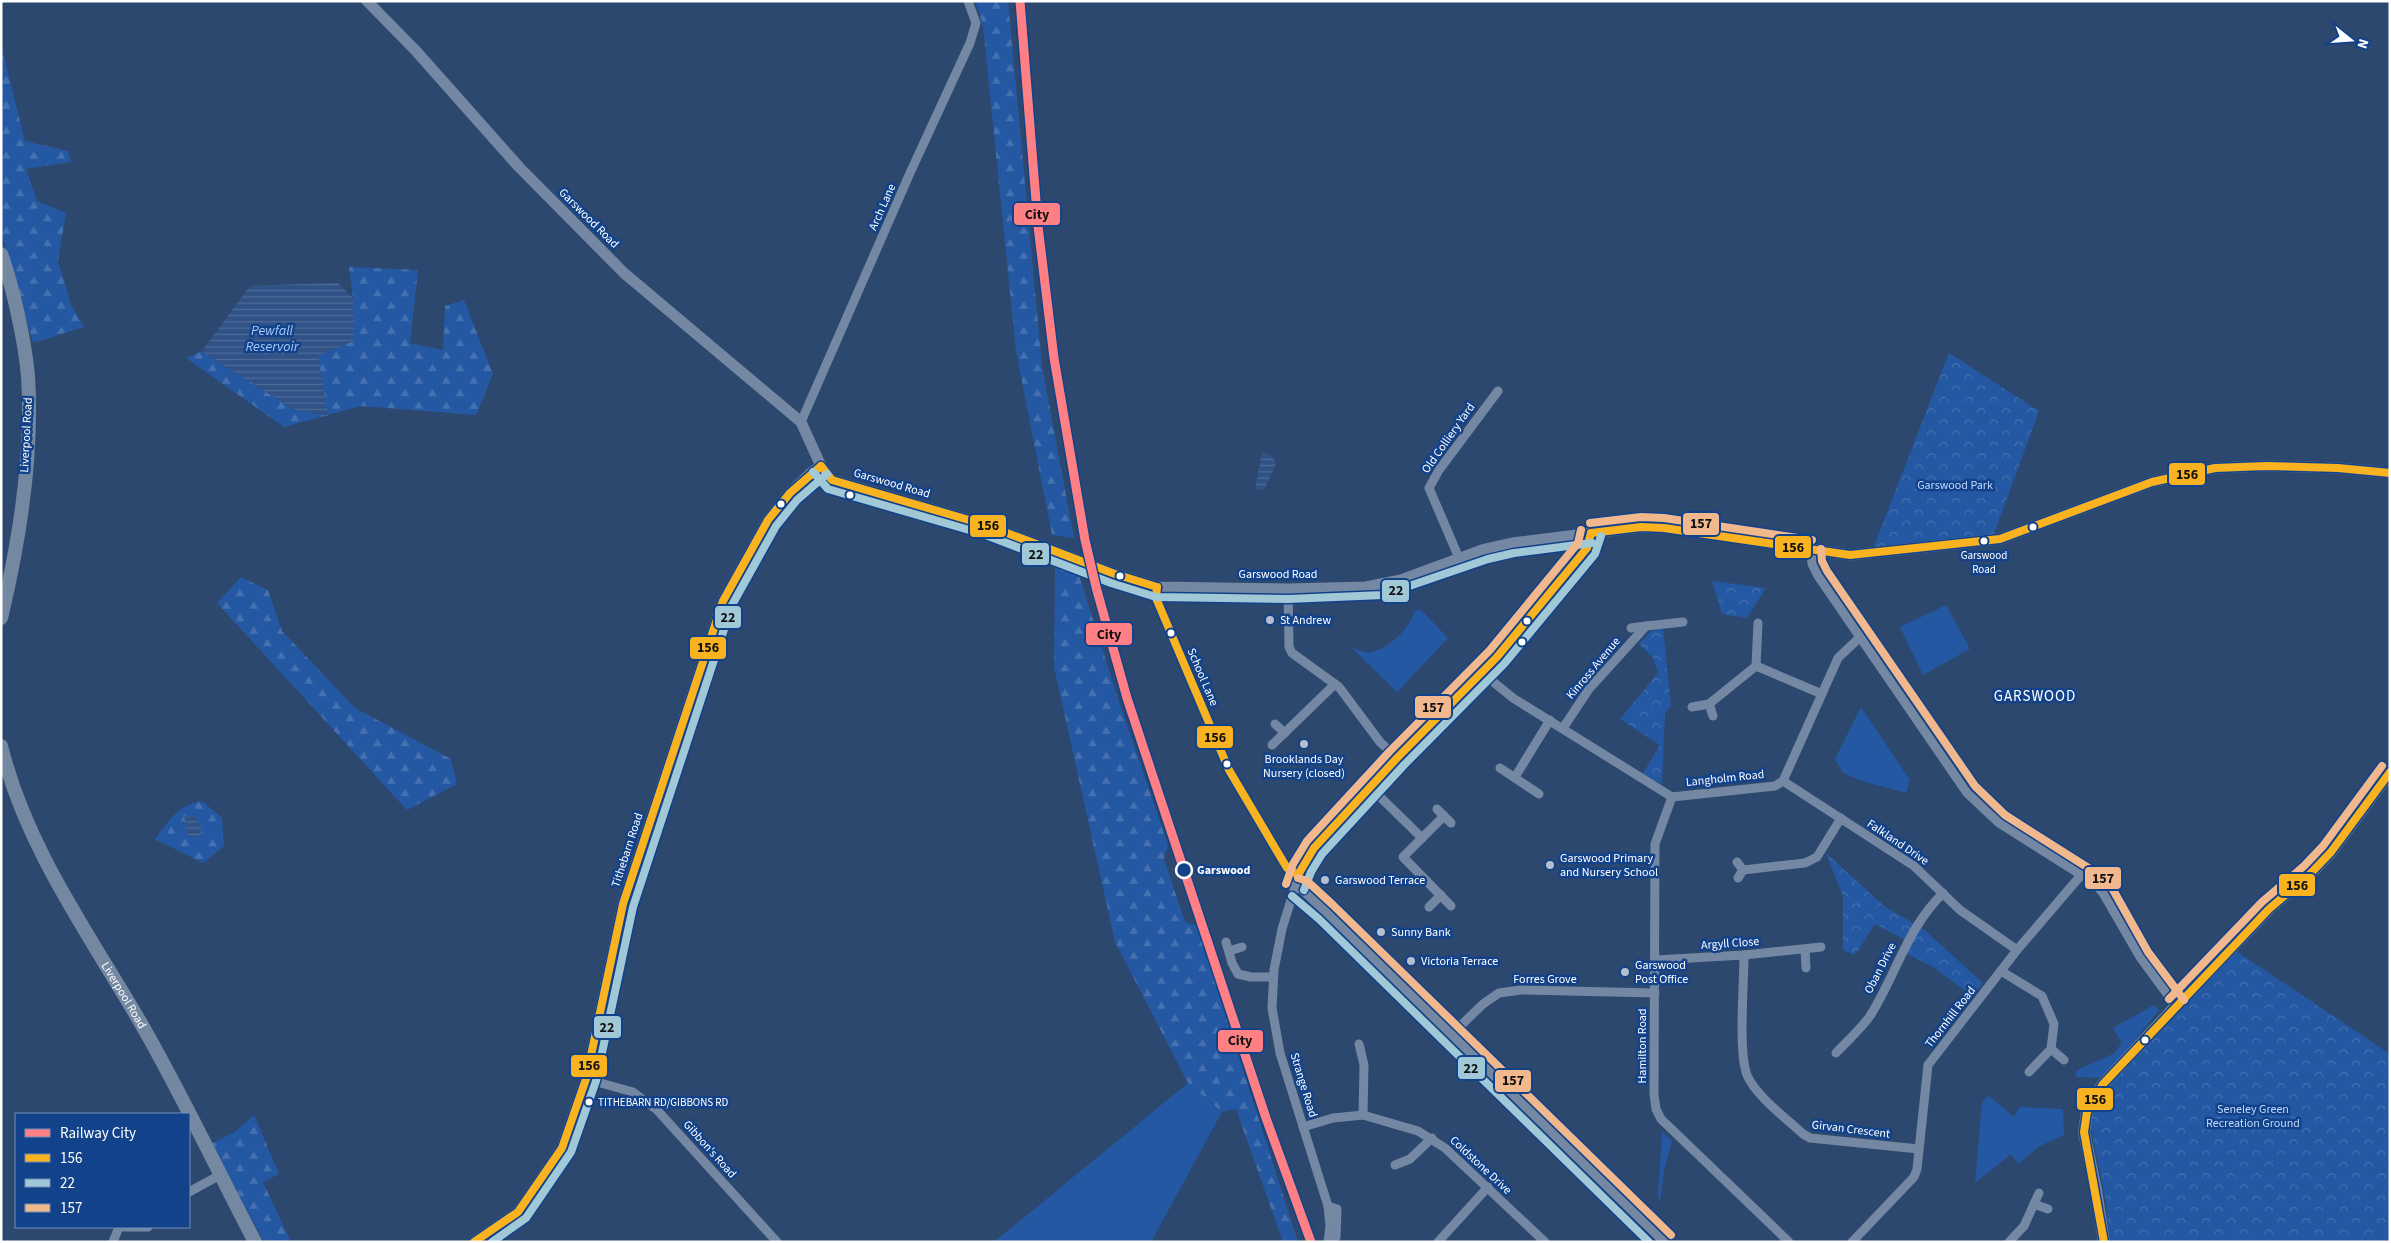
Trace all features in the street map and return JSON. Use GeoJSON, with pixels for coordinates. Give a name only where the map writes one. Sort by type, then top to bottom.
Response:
{"type":"FeatureCollection","features":[{"type":"Feature","properties":{"kind":"highway","name":"Liverpool Road"},"geometry":{"type":"LineString","coordinates":[[1,254],[21,335],[28,389],[25,464],[17,539],[1,618]]}},
{"type":"Feature","properties":{"kind":"highway","name":"Liverpool Road"},"geometry":{"type":"LineString","coordinates":[[1,746],[12,785],[61,893],[140,1022],[188,1113]]}},
{"type":"Feature","properties":{"kind":"highway","name":"Liverpool Road"},"geometry":{"type":"LineString","coordinates":[[190,1118],[255,1242]]}},
{"type":"Feature","properties":{"kind":"main road"},"geometry":{"type":"LineString","coordinates":[[2104,1242],[2096,1190],[2086,1147],[2084,1122],[2087,1112],[2103,1084],[2269,909],[2311,874],[2331,852],[2390,772]]}},
{"type":"Feature","properties":{"kind":"street","name":"Garswood Road"},"geometry":{"type":"LineString","coordinates":[[367,1],[416,52],[519,167],[624,273],[801,422],[821,466],[832,480],[986,525],[1115,574],[1157,587],[1288,589],[1382,585],[1485,549],[1512,543],[1642,526],[1850,555],[2000,539],[2152,482],[2215,468],[2266,466],[2338,468],[2390,473]]}},
{"type":"Feature","properties":{"kind":"street","name":"Arch Lane"},"geometry":{"type":"LineString","coordinates":[[801,422],[910,173],[970,44],[976,23],[968,1]]}},
{"type":"Feature","properties":{"kind":"street","name":"Old Colliery Yard"},"geometry":{"type":"LineString","coordinates":[[1459,558],[1429,488],[1439,470],[1498,391]]}},
{"type":"Feature","properties":{"kind":"street","name":"Tithebarn Road"},"geometry":{"type":"LineString","coordinates":[[474,1242],[518,1212],[562,1148],[586,1079],[623,904],[723,601],[768,520],[790,493],[821,466]]}},
{"type":"Feature","properties":{"kind":"street","name":"Strange Road"},"geometry":{"type":"LineString","coordinates":[[1328,1240],[1330,1226],[1328,1206],[1274,1029],[1272,1008],[1274,973],[1298,875],[1314,848],[1514,636],[1587,548],[1591,533]]}},
{"type":"Feature","properties":{"kind":"street"},"geometry":{"type":"LineString","coordinates":[[1811,550],[1812,564],[1818,576],[1967,793],[1998,823],[2042,852],[2082,874],[2103,893],[2140,956],[2176,1006]]}},
{"type":"Feature","properties":{"kind":"street","name":"School Lane"},"geometry":{"type":"LineString","coordinates":[[1157,587],[1156,598],[1229,770],[1287,868],[1298,875]]}},
{"type":"Feature","properties":{"kind":"street"},"geometry":{"type":"LineString","coordinates":[[1288,589],[1289,647],[1292,653],[1335,684],[1380,742],[1397,758]]}},
{"type":"Feature","properties":{"kind":"street","name":"Kinross Avenue"},"geometry":{"type":"LineString","coordinates":[[1631,628],[1683,622]]}},
{"type":"Feature","properties":{"kind":"street"},"geometry":{"type":"LineString","coordinates":[[1692,707],[1709,704],[1756,666],[1759,624]]}},
{"type":"Feature","properties":{"kind":"street","name":"Kinross Avenue"},"geometry":{"type":"LineString","coordinates":[[1563,728],[1589,689],[1646,626]]}},
{"type":"Feature","properties":{"kind":"street","name":"Langholm Road"},"geometry":{"type":"LineString","coordinates":[[1482,672],[1513,698],[1672,797],[1775,786],[1783,781],[1838,658],[1859,638]]}},
{"type":"Feature","properties":{"kind":"street"},"geometry":{"type":"LineString","coordinates":[[1756,666],[1822,694]]}},
{"type":"Feature","properties":{"kind":"street"},"geometry":{"type":"LineString","coordinates":[[1272,745],[1335,684]]}},
{"type":"Feature","properties":{"kind":"street"},"geometry":{"type":"LineString","coordinates":[[1709,704],[1713,716]]}},
{"type":"Feature","properties":{"kind":"street"},"geometry":{"type":"LineString","coordinates":[[1515,777],[1550,720]]}},
{"type":"Feature","properties":{"kind":"street"},"geometry":{"type":"LineString","coordinates":[[1275,724],[1284,733]]}},
{"type":"Feature","properties":{"kind":"street"},"geometry":{"type":"LineString","coordinates":[[1500,768],[1539,794]]}},
{"type":"Feature","properties":{"kind":"street","name":"Falkland Drive"},"geometry":{"type":"LineString","coordinates":[[1783,781],[1914,866],[1960,910],[2017,950]]}},
{"type":"Feature","properties":{"kind":"street"},"geometry":{"type":"LineString","coordinates":[[1370,787],[1422,838]]}},
{"type":"Feature","properties":{"kind":"street","name":"Hamilton Road"},"geometry":{"type":"LineString","coordinates":[[1672,797],[1655,844],[1654,1094],[1656,1109],[1661,1119],[1790,1242]]}},
{"type":"Feature","properties":{"kind":"street"},"geometry":{"type":"LineString","coordinates":[[1451,823],[1440,812],[1422,838],[1403,858],[1451,906]]}},
{"type":"Feature","properties":{"kind":"street"},"geometry":{"type":"LineString","coordinates":[[1737,862],[1741,874],[1805,863],[1817,857],[1841,818]]}},
{"type":"Feature","properties":{"kind":"street","name":"Thornhill Road"},"geometry":{"type":"LineString","coordinates":[[1852,1242],[1914,1177],[1928,1065],[2017,950],[2082,874]]}},
{"type":"Feature","properties":{"kind":"street"},"geometry":{"type":"LineString","coordinates":[[1294,886],[1326,912],[1664,1242]]}},
{"type":"Feature","properties":{"kind":"street","name":"Oban Drive"},"geometry":{"type":"LineString","coordinates":[[1836,1053],[1870,1016],[1915,927],[1928,908],[1943,893]]}},
{"type":"Feature","properties":{"kind":"street"},"geometry":{"type":"LineString","coordinates":[[1429,907],[1441,895]]}},
{"type":"Feature","properties":{"kind":"street"},"geometry":{"type":"LineString","coordinates":[[1242,947],[1227,946],[1232,963],[1238,974],[1251,977],[1274,973]]}},
{"type":"Feature","properties":{"kind":"street","name":"Argyll Close"},"geometry":{"type":"LineString","coordinates":[[1656,960],[1821,948]]}},
{"type":"Feature","properties":{"kind":"street"},"geometry":{"type":"LineString","coordinates":[[1805,949],[1806,968]]}},
{"type":"Feature","properties":{"kind":"street","name":"Girvan Crescent"},"geometry":{"type":"LineString","coordinates":[[1744,955],[1743,1059],[1747,1076],[1756,1089],[1803,1134],[1810,1138],[1919,1149]]}},
{"type":"Feature","properties":{"kind":"street"},"geometry":{"type":"LineString","coordinates":[[2001,971],[2042,996],[2054,1024],[2051,1049],[2030,1072]]}},
{"type":"Feature","properties":{"kind":"street","name":"Forres Grove"},"geometry":{"type":"LineString","coordinates":[[1452,1034],[1483,1004],[1499,993],[1521,990],[1655,993]]}},
{"type":"Feature","properties":{"kind":"street"},"geometry":{"type":"LineString","coordinates":[[1359,1044],[1366,1060],[1363,1115]]}},
{"type":"Feature","properties":{"kind":"street"},"geometry":{"type":"LineString","coordinates":[[2051,1049],[2064,1060]]}},
{"type":"Feature","properties":{"kind":"street","name":"Gibbon's Road"},"geometry":{"type":"LineString","coordinates":[[586,1079],[633,1092],[657,1110],[777,1242]]}},
{"type":"Feature","properties":{"kind":"street","name":"Coldstone Drive"},"geometry":{"type":"LineString","coordinates":[[1303,1127],[1333,1118],[1363,1115],[1404,1126],[1432,1138],[1488,1187],[1545,1242]]}},
{"type":"Feature","properties":{"kind":"street"},"geometry":{"type":"LineString","coordinates":[[1401,1166],[1420,1152],[1432,1138]]}},
{"type":"Feature","properties":{"kind":"street"},"geometry":{"type":"LineString","coordinates":[[190,1191],[220,1175]]}},
{"type":"Feature","properties":{"kind":"street"},"geometry":{"type":"LineString","coordinates":[[1438,1242],[1488,1187]]}},
{"type":"Feature","properties":{"kind":"street"},"geometry":{"type":"LineString","coordinates":[[2009,1242],[2024,1226],[2040,1193]]}},
{"type":"Feature","properties":{"kind":"street"},"geometry":{"type":"LineString","coordinates":[[2034,1204],[2048,1209]]}},
{"type":"Feature","properties":{"kind":"street"},"geometry":{"type":"LineString","coordinates":[[113,1242],[119,1228]]}},
{"type":"Feature","properties":{"kind":"green space"},"geometry":{"type":"Polygon","coordinates":[[[975,1],[1008,1],[1042,366],[1074,538],[1052,535],[1016,351],[983,26],[975,1]]]}},
{"type":"Feature","properties":{"kind":"green space"},"geometry":{"type":"Polygon","coordinates":[[[1,45],[25,141],[68,151],[71,162],[26,169],[37,201],[66,213],[58,261],[71,305],[84,327],[33,343],[1,232],[1,45]]]}},
{"type":"Feature","properties":{"kind":"green space"},"geometry":{"type":"Polygon","coordinates":[[[349,267],[418,270],[410,343],[443,350],[445,306],[464,300],[493,374],[476,415],[361,406],[284,427],[186,358],[202,351],[293,409],[327,415],[318,356],[353,298],[349,267]]]}},
{"type":"Feature","properties":{"kind":"green space","name":"Garswood Park"},"geometry":{"type":"Polygon","coordinates":[[[1949,353],[2039,411],[1994,534],[1872,551],[1949,353]]]}},
{"type":"Feature","properties":{"kind":"green space"},"geometry":{"type":"Polygon","coordinates":[[[1055,566],[1079,575],[1119,702],[1168,845],[1164,859],[1185,922],[1197,926],[1298,1242],[1283,1242],[1236,1109],[1222,1112],[1188,1083],[1115,942],[1054,667],[1055,566]]]}},
{"type":"Feature","properties":{"kind":"green space"},"geometry":{"type":"Polygon","coordinates":[[[241,577],[268,590],[282,631],[355,708],[451,759],[457,784],[407,810],[217,603],[241,577]]]}},
{"type":"Feature","properties":{"kind":"green space"},"geometry":{"type":"Polygon","coordinates":[[[1712,581],[1766,588],[1747,618],[1722,614],[1712,581]]]}},
{"type":"Feature","properties":{"kind":"green space"},"geometry":{"type":"Polygon","coordinates":[[[1946,605],[1970,649],[1923,675],[1900,627],[1946,605]]]}},
{"type":"Feature","properties":{"kind":"green space"},"geometry":{"type":"Polygon","coordinates":[[[1420,609],[1448,638],[1397,692],[1351,647],[1371,652],[1384,647],[1403,631],[1414,612],[1420,609]]]}},
{"type":"Feature","properties":{"kind":"green space"},"geometry":{"type":"Polygon","coordinates":[[[1663,628],[1671,706],[1665,713],[1662,784],[1642,775],[1660,745],[1620,719],[1658,673],[1653,658],[1639,644],[1651,631],[1663,628]]]}},
{"type":"Feature","properties":{"kind":"green space"},"geometry":{"type":"Polygon","coordinates":[[[1861,707],[1910,780],[1906,793],[1862,781],[1843,773],[1835,759],[1861,707]]]}},
{"type":"Feature","properties":{"kind":"green space"},"geometry":{"type":"Polygon","coordinates":[[[202,801],[222,818],[224,846],[203,863],[155,839],[180,810],[202,801]]]}},
{"type":"Feature","properties":{"kind":"green space"},"geometry":{"type":"Polygon","coordinates":[[[1826,853],[1885,907],[1922,928],[1983,983],[1973,996],[1928,964],[1900,951],[1905,940],[1875,924],[1855,955],[1843,950],[1843,896],[1826,853]]]}},
{"type":"Feature","properties":{"kind":"green space","name":"Seneley Green Recreation Ground"},"geometry":{"type":"Polygon","coordinates":[[[2236,951],[2390,1054],[2390,1219],[2362,1242],[2110,1242],[2106,1203],[2091,1128],[2092,1117],[2102,1094],[2236,951]]]}},
{"type":"Feature","properties":{"kind":"green space"},"geometry":{"type":"Polygon","coordinates":[[[2154,1005],[2159,1010],[2128,1049],[2101,1078],[2075,1077],[2077,1070],[2113,1054],[2122,1043],[2113,1028],[2154,1005]]]}},
{"type":"Feature","properties":{"kind":"green space"},"geometry":{"type":"Polygon","coordinates":[[[1188,1083],[1222,1112],[1151,1242],[994,1242],[1188,1083]]]}},
{"type":"Feature","properties":{"kind":"green space"},"geometry":{"type":"Polygon","coordinates":[[[1988,1095],[2014,1117],[2019,1107],[2063,1109],[2064,1135],[2040,1146],[2018,1164],[2011,1154],[1975,1183],[1982,1103],[1988,1095]]]}},
{"type":"Feature","properties":{"kind":"green space"},"geometry":{"type":"Polygon","coordinates":[[[254,1115],[279,1174],[263,1182],[291,1242],[264,1242],[211,1144],[236,1131],[254,1115]]]}},
{"type":"Feature","properties":{"kind":"green space"},"geometry":{"type":"Polygon","coordinates":[[[1662,1132],[1672,1141],[1664,1171],[1660,1203],[1658,1195],[1662,1132]]]}},
{"type":"Feature","properties":{"kind":"green space"},"geometry":{"type":"Polygon","coordinates":[[[2390,1219],[2390,1242],[2362,1242],[2390,1219]]]}},
{"type":"Feature","properties":{"kind":"water","name":"Pewfall Reservoir"},"geometry":{"type":"Polygon","coordinates":[[[338,283],[353,298],[354,341],[318,356],[328,416],[293,409],[202,351],[250,286],[338,283]]]}},
{"type":"Feature","properties":{"kind":"water"},"geometry":{"type":"Polygon","coordinates":[[[1262,453],[1271,455],[1276,464],[1264,490],[1255,489],[1262,453]]]}},
{"type":"Feature","properties":{"kind":"water"},"geometry":{"type":"Polygon","coordinates":[[[184,816],[195,816],[201,828],[199,837],[188,836],[184,816]]]}},
{"type":"Feature","properties":{"kind":"rail line","name":"City"},"geometry":{"type":"LineString","coordinates":[[1020,1],[1038,226],[1054,358],[1085,540],[1096,587],[1127,698],[1266,1118],[1311,1242]]}},
{"type":"Feature","properties":{"kind":"transit line","name":"156"},"geometry":{"type":"LineString","coordinates":[[821,466],[832,480],[986,525],[1115,574],[1157,587]]}},
{"type":"Feature","properties":{"kind":"transit line","name":"156"},"geometry":{"type":"LineString","coordinates":[[474,1242],[518,1212],[562,1148],[586,1079],[623,904],[723,601],[768,520],[790,493],[821,466]]}},
{"type":"Feature","properties":{"kind":"transit line","name":"156"},"geometry":{"type":"LineString","coordinates":[[1591,533],[1641,527],[1664,528],[1850,555],[2000,539],[2152,482],[2215,468],[2266,466],[2338,468],[2390,473]]}},
{"type":"Feature","properties":{"kind":"transit line","name":"22"},"geometry":{"type":"LineString","coordinates":[[813,472],[828,489],[983,534],[1111,583],[1156,597],[1288,599],[1383,595],[1488,559],[1514,553],[1592,543]]}},
{"type":"Feature","properties":{"kind":"transit line","name":"22"},"geometry":{"type":"LineString","coordinates":[[492,1242],[526,1218],[571,1152],[596,1081],[633,907],[732,605],[776,526],[797,500],[827,474]]}},
{"type":"Feature","properties":{"kind":"transit line","name":"157"},"geometry":{"type":"LineString","coordinates":[[1590,523],[1641,517],[1664,518],[1812,540]]}},
{"type":"Feature","properties":{"kind":"transit line","name":"157"},"geometry":{"type":"LineString","coordinates":[[1286,884],[1293,864],[1307,841],[1390,751],[1490,650],[1578,543],[1581,530]]}},
{"type":"Feature","properties":{"kind":"transit line","name":"156"},"geometry":{"type":"LineString","coordinates":[[1298,875],[1314,848],[1397,758],[1497,657],[1587,548],[1591,533]]}},
{"type":"Feature","properties":{"kind":"transit line","name":"22"},"geometry":{"type":"LineString","coordinates":[[1304,890],[1311,872],[1322,854],[1404,765],[1504,664],[1595,554],[1601,536]]}},
{"type":"Feature","properties":{"kind":"transit line","name":"157"},"geometry":{"type":"LineString","coordinates":[[1821,549],[1822,561],[1827,571],[1975,786],[2005,815],[2101,876],[2112,888],[2148,952],[2184,1000]]}},
{"type":"Feature","properties":{"kind":"transit line","name":"156"},"geometry":{"type":"LineString","coordinates":[[1157,587],[1156,598],[1229,770],[1287,868],[1298,875]]}},
{"type":"Feature","properties":{"kind":"transit line","name":"157"},"geometry":{"type":"LineString","coordinates":[[2169,999],[2262,902],[2304,866],[2323,846],[2382,766]]}},
{"type":"Feature","properties":{"kind":"transit line","name":"156"},"geometry":{"type":"LineString","coordinates":[[2104,1242],[2084,1132],[2087,1112],[2103,1084],[2269,909],[2311,873],[2331,852],[2390,772]]}},
{"type":"Feature","properties":{"kind":"transit line","name":"157"},"geometry":{"type":"LineString","coordinates":[[1298,878],[1307,881],[1333,905],[1671,1235]]}},
{"type":"Feature","properties":{"kind":"transit line","name":"22"},"geometry":{"type":"LineString","coordinates":[[1292,896],[1319,919],[1649,1242]]}},
{"type":"Feature","properties":{"kind":"place","name":"Garswood Road"},"geometry":{"type":"Point","coordinates":[1984,541]}},
{"type":"Feature","properties":{"kind":"place","name":"St Andrew"},"geometry":{"type":"Point","coordinates":[1270,620]}},
{"type":"Feature","properties":{"kind":"place","name":"Brooklands Day Nursery (closed)"},"geometry":{"type":"Point","coordinates":[1304,744]}},
{"type":"Feature","properties":{"kind":"place","name":"Garswood Primary and Nursery School"},"geometry":{"type":"Point","coordinates":[1550,865]}},
{"type":"Feature","properties":{"kind":"place","name":"Garswood"},"geometry":{"type":"Point","coordinates":[1184,870]}},
{"type":"Feature","properties":{"kind":"place","name":"Garswood Terrace"},"geometry":{"type":"Point","coordinates":[1325,880]}},
{"type":"Feature","properties":{"kind":"place","name":"Sunny Bank"},"geometry":{"type":"Point","coordinates":[1381,932]}},
{"type":"Feature","properties":{"kind":"place","name":"Victoria Terrace"},"geometry":{"type":"Point","coordinates":[1411,961]}},
{"type":"Feature","properties":{"kind":"place","name":"Garswood Post Office"},"geometry":{"type":"Point","coordinates":[1625,972]}},
{"type":"Feature","properties":{"kind":"place","name":"TITHEBARN RD/GIBBONS RD"},"geometry":{"type":"Point","coordinates":[589,1102]}},
{"type":"Feature","properties":{"kind":"district","name":"GARSWOOD"},"geometry":{"type":"Point","coordinates":[2035,696]}}]}
